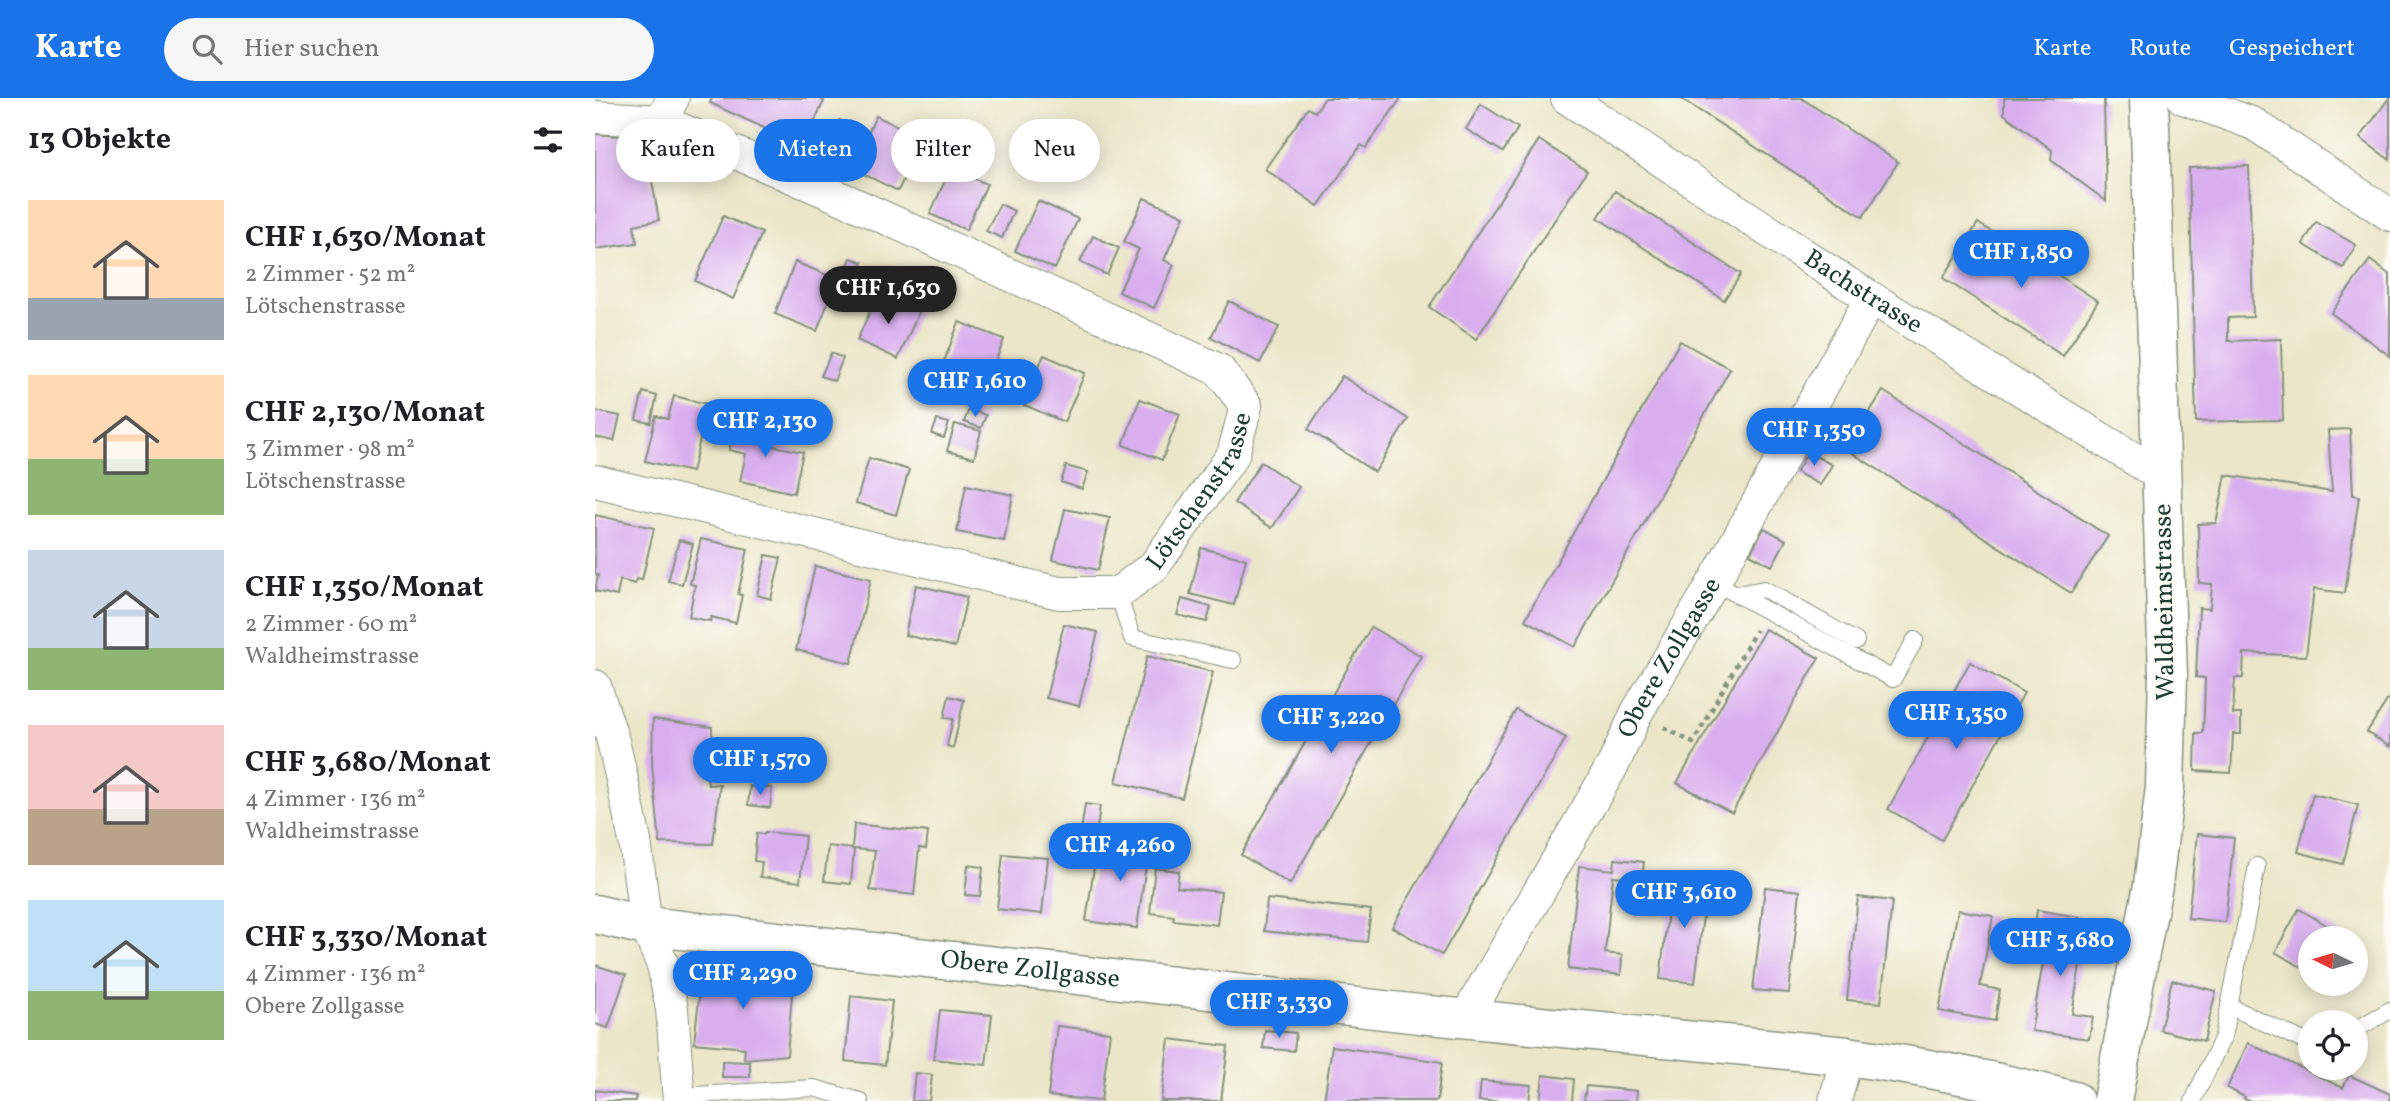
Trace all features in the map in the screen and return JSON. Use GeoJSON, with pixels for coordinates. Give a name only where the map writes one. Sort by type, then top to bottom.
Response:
{"type":"FeatureCollection","features":[{"type":"Feature","properties":{"kind":"street","name":"Bachstrasse"},"geometry":{"type":"LineString","coordinates":[[1567,98],[1871,298],[2162,477]]}},
{"type":"Feature","properties":{"kind":"street","name":"Waldheimstrasse"},"geometry":{"type":"LineString","coordinates":[[2112,1101],[2153,885],[2165,787],[2168,675],[2149,98]]}},
{"type":"Feature","properties":{"kind":"street"},"geometry":{"type":"LineString","coordinates":[[2183,98],[2254,124],[2390,215]]}},
{"type":"Feature","properties":{"kind":"street"},"geometry":{"type":"LineString","coordinates":[[595,117],[667,110]]}},
{"type":"Feature","properties":{"kind":"street","name":"Lötschenstrasse"},"geometry":{"type":"LineString","coordinates":[[595,481],[1059,593],[1118,593],[1154,566],[1233,455],[1246,406],[1219,370],[851,203],[667,110]]}},
{"type":"Feature","properties":{"kind":"street","name":"Obere Zollgasse"},"geometry":{"type":"LineString","coordinates":[[1466,1017],[1615,763],[1637,712],[1726,588],[1871,298]]}},
{"type":"Feature","properties":{"kind":"street"},"geometry":{"type":"LineString","coordinates":[[595,686],[613,737],[635,841],[646,926],[663,965],[672,1009],[679,1098]]}},
{"type":"Feature","properties":{"kind":"street","name":"Obere Zollgasse"},"geometry":{"type":"LineString","coordinates":[[595,914],[646,926],[1419,1014],[1847,1056],[1988,1079],[2074,1101]]}},
{"type":"Feature","properties":{"kind":"street"},"geometry":{"type":"LineString","coordinates":[[1835,1101],[1847,1056]]}},
{"type":"Feature","properties":{"kind":"lane"},"geometry":{"type":"LineString","coordinates":[[1726,588],[1893,679],[1915,640]]}},
{"type":"Feature","properties":{"kind":"lane"},"geometry":{"type":"LineString","coordinates":[[1726,588],[1764,589],[1856,641]]}},
{"type":"Feature","properties":{"kind":"lane"},"geometry":{"type":"LineString","coordinates":[[1118,593],[1132,638],[1233,660]]}},
{"type":"Feature","properties":{"kind":"lane"},"geometry":{"type":"LineString","coordinates":[[2193,1101],[2223,1037],[2257,866]]}},
{"type":"Feature","properties":{"kind":"lane"},"geometry":{"type":"LineString","coordinates":[[2229,1006],[2298,1038]]}},
{"type":"Feature","properties":{"kind":"lane"},"geometry":{"type":"LineString","coordinates":[[2368,1023],[2390,1010]]}},
{"type":"Feature","properties":{"kind":"lane"},"geometry":{"type":"LineString","coordinates":[[679,1098],[814,1088],[860,1101]]}},
{"type":"Feature","properties":{"kind":"path"},"geometry":{"type":"LineString","coordinates":[[1637,712],[1693,743],[1767,611]]}},
{"type":"Feature","properties":{"kind":"building"},"geometry":{"type":"Polygon","coordinates":[[[712,98],[818,98],[824,101],[816,119],[754,119],[754,123],[710,103],[712,98]]]}},
{"type":"Feature","properties":{"kind":"building"},"geometry":{"type":"Polygon","coordinates":[[[1325,98],[1401,98],[1366,148],[1361,145],[1318,206],[1265,169],[1308,108],[1315,112],[1325,98]]]}},
{"type":"Feature","properties":{"kind":"building"},"geometry":{"type":"Polygon","coordinates":[[[1680,98],[1801,98],[1898,162],[1863,217],[1680,98]]]}},
{"type":"Feature","properties":{"kind":"building"},"geometry":{"type":"Polygon","coordinates":[[[2004,98],[2104,98],[2106,201],[2051,160],[2052,150],[2004,114],[2004,98]]]}},
{"type":"Feature","properties":{"kind":"building"},"geometry":{"type":"Polygon","coordinates":[[[2390,98],[2390,160],[2360,138],[2390,98]]]}},
{"type":"Feature","properties":{"kind":"building"},"geometry":{"type":"Polygon","coordinates":[[[1481,104],[1518,128],[1503,152],[1466,129],[1481,104]]]}},
{"type":"Feature","properties":{"kind":"building"},"geometry":{"type":"Polygon","coordinates":[[[876,116],[891,123],[891,182],[902,182],[898,191],[877,181],[877,119],[875,119],[876,116]]]}},
{"type":"Feature","properties":{"kind":"building"},"geometry":{"type":"Polygon","coordinates":[[[595,134],[616,136],[616,182],[652,182],[659,220],[634,225],[637,243],[595,249],[595,134]]]}},
{"type":"Feature","properties":{"kind":"building"},"geometry":{"type":"Polygon","coordinates":[[[1539,140],[1587,171],[1476,339],[1429,307],[1539,140]]]}},
{"type":"Feature","properties":{"kind":"building"},"geometry":{"type":"Polygon","coordinates":[[[2249,166],[2253,317],[2228,318],[2228,341],[2281,339],[2283,420],[2196,422],[2189,168],[2249,166]]]}},
{"type":"Feature","properties":{"kind":"building"},"geometry":{"type":"Polygon","coordinates":[[[944,182],[987,184],[966,230],[930,214],[944,182]]]}},
{"type":"Feature","properties":{"kind":"building"},"geometry":{"type":"Polygon","coordinates":[[[1615,191],[1741,274],[1724,300],[1598,218],[1615,191]]]}},
{"type":"Feature","properties":{"kind":"building"},"geometry":{"type":"Polygon","coordinates":[[[1144,198],[1184,216],[1164,260],[1174,265],[1154,308],[1119,292],[1139,249],[1124,242],[1144,198]]]}},
{"type":"Feature","properties":{"kind":"building"},"geometry":{"type":"Polygon","coordinates":[[[1038,201],[1078,219],[1055,269],[1015,251],[1038,201]]]}},
{"type":"Feature","properties":{"kind":"building"},"geometry":{"type":"Polygon","coordinates":[[[1000,204],[1014,211],[1002,238],[986,231],[1000,204]]]}},
{"type":"Feature","properties":{"kind":"building"},"geometry":{"type":"Polygon","coordinates":[[[723,216],[762,233],[733,299],[695,281],[723,216]]]}},
{"type":"Feature","properties":{"kind":"building"},"geometry":{"type":"Polygon","coordinates":[[[2316,222],[2356,245],[2343,268],[2303,244],[2316,222]]]}},
{"type":"Feature","properties":{"kind":"building"},"geometry":{"type":"Polygon","coordinates":[[[1978,223],[2098,301],[2063,356],[1943,278],[1978,223]]]}},
{"type":"Feature","properties":{"kind":"building"},"geometry":{"type":"Polygon","coordinates":[[[1093,236],[1119,248],[1107,275],[1080,262],[1093,236]]]}},
{"type":"Feature","properties":{"kind":"building"},"geometry":{"type":"Polygon","coordinates":[[[851,258],[863,262],[854,286],[841,281],[851,258]]]}},
{"type":"Feature","properties":{"kind":"building"},"geometry":{"type":"Polygon","coordinates":[[[2370,260],[2390,275],[2390,356],[2331,313],[2370,260]]]}},
{"type":"Feature","properties":{"kind":"building"},"geometry":{"type":"Polygon","coordinates":[[[795,262],[837,279],[817,331],[775,314],[795,262]]]}},
{"type":"Feature","properties":{"kind":"building"},"geometry":{"type":"Polygon","coordinates":[[[878,294],[919,312],[898,359],[857,340],[878,294]]]}},
{"type":"Feature","properties":{"kind":"building"},"geometry":{"type":"Polygon","coordinates":[[[1229,301],[1279,327],[1260,363],[1211,337],[1229,301]]]}},
{"type":"Feature","properties":{"kind":"building"},"geometry":{"type":"Polygon","coordinates":[[[959,322],[1004,339],[982,397],[937,380],[959,322]]]}},
{"type":"Feature","properties":{"kind":"building"},"geometry":{"type":"Polygon","coordinates":[[[1680,341],[1730,369],[1575,647],[1525,620],[1680,341]]]}},
{"type":"Feature","properties":{"kind":"building"},"geometry":{"type":"Polygon","coordinates":[[[831,353],[843,358],[834,381],[821,376],[831,353]]]}},
{"type":"Feature","properties":{"kind":"building"},"geometry":{"type":"Polygon","coordinates":[[[1044,355],[1085,373],[1064,422],[1022,404],[1044,355]]]}},
{"type":"Feature","properties":{"kind":"building"},"geometry":{"type":"Polygon","coordinates":[[[1342,376],[1408,419],[1375,472],[1308,429],[1342,376]]]}},
{"type":"Feature","properties":{"kind":"building"},"geometry":{"type":"Polygon","coordinates":[[[1883,391],[2108,536],[2071,593],[1846,449],[1883,391]]]}},
{"type":"Feature","properties":{"kind":"building"},"geometry":{"type":"Polygon","coordinates":[[[643,392],[657,396],[651,423],[636,420],[643,392]]]}},
{"type":"Feature","properties":{"kind":"building"},"geometry":{"type":"Polygon","coordinates":[[[674,396],[716,406],[709,433],[702,431],[692,472],[645,461],[656,416],[668,419],[674,396]]]}},
{"type":"Feature","properties":{"kind":"building"},"geometry":{"type":"Polygon","coordinates":[[[1140,399],[1180,414],[1162,460],[1123,445],[1140,399]]]}},
{"type":"Feature","properties":{"kind":"building"},"geometry":{"type":"Polygon","coordinates":[[[969,409],[986,415],[981,428],[964,422],[969,409]]]}},
{"type":"Feature","properties":{"kind":"building"},"geometry":{"type":"Polygon","coordinates":[[[595,411],[620,416],[614,441],[595,437],[595,411]]]}},
{"type":"Feature","properties":{"kind":"building"},"geometry":{"type":"Polygon","coordinates":[[[736,418],[762,423],[758,443],[803,452],[794,493],[740,481],[746,454],[729,450],[736,418]]]}},
{"type":"Feature","properties":{"kind":"building"},"geometry":{"type":"Polygon","coordinates":[[[937,420],[949,423],[944,438],[932,434],[937,420]]]}},
{"type":"Feature","properties":{"kind":"building"},"geometry":{"type":"Polygon","coordinates":[[[955,424],[981,431],[974,458],[947,451],[955,424]]]}},
{"type":"Feature","properties":{"kind":"building"},"geometry":{"type":"Polygon","coordinates":[[[2350,429],[2353,495],[2359,496],[2345,593],[2314,589],[2306,656],[2244,653],[2243,678],[2235,678],[2233,714],[2241,714],[2241,734],[2233,734],[2231,773],[2195,771],[2196,733],[2203,733],[2205,678],[2196,677],[2199,608],[2210,609],[2212,584],[2199,583],[2198,524],[2216,523],[2226,475],[2332,492],[2328,430],[2350,429]]]}},
{"type":"Feature","properties":{"kind":"building"},"geometry":{"type":"Polygon","coordinates":[[[1808,452],[1832,465],[1820,485],[1796,472],[1808,452]]]}},
{"type":"Feature","properties":{"kind":"building"},"geometry":{"type":"Polygon","coordinates":[[[869,458],[909,470],[896,515],[856,503],[869,458]]]}},
{"type":"Feature","properties":{"kind":"building"},"geometry":{"type":"Polygon","coordinates":[[[1261,462],[1299,487],[1272,528],[1234,503],[1261,462]]]}},
{"type":"Feature","properties":{"kind":"building"},"geometry":{"type":"Polygon","coordinates":[[[1066,466],[1088,472],[1082,489],[1061,482],[1066,466]]]}},
{"type":"Feature","properties":{"kind":"building"},"geometry":{"type":"Polygon","coordinates":[[[966,485],[1013,495],[1004,541],[957,532],[966,485]]]}},
{"type":"Feature","properties":{"kind":"building"},"geometry":{"type":"Polygon","coordinates":[[[1065,509],[1110,518],[1098,570],[1053,560],[1065,509]]]}},
{"type":"Feature","properties":{"kind":"building"},"geometry":{"type":"Polygon","coordinates":[[[595,515],[654,528],[642,580],[636,579],[635,584],[620,580],[617,596],[595,591],[598,575],[595,574],[595,515]]]}},
{"type":"Feature","properties":{"kind":"building"},"geometry":{"type":"Polygon","coordinates":[[[1764,528],[1786,540],[1772,566],[1750,554],[1764,528]]]}},
{"type":"Feature","properties":{"kind":"building"},"geometry":{"type":"Polygon","coordinates":[[[701,539],[748,549],[738,594],[742,595],[736,623],[711,617],[710,621],[689,617],[695,585],[690,584],[701,539]]]}},
{"type":"Feature","properties":{"kind":"building"},"geometry":{"type":"Polygon","coordinates":[[[679,540],[693,544],[682,584],[668,581],[679,540]]]}},
{"type":"Feature","properties":{"kind":"building"},"geometry":{"type":"Polygon","coordinates":[[[1201,548],[1246,559],[1234,605],[1190,594],[1201,548]]]}},
{"type":"Feature","properties":{"kind":"building"},"geometry":{"type":"Polygon","coordinates":[[[766,555],[781,558],[771,599],[757,595],[766,555]]]}},
{"type":"Feature","properties":{"kind":"building"},"geometry":{"type":"Polygon","coordinates":[[[815,566],[871,579],[851,663],[796,650],[815,566]]]}},
{"type":"Feature","properties":{"kind":"building"},"geometry":{"type":"Polygon","coordinates":[[[916,585],[967,597],[955,647],[905,635],[916,585]]]}},
{"type":"Feature","properties":{"kind":"building"},"geometry":{"type":"Polygon","coordinates":[[[1182,599],[1211,607],[1207,622],[1177,615],[1182,599]]]}},
{"type":"Feature","properties":{"kind":"building"},"geometry":{"type":"Polygon","coordinates":[[[1064,624],[1098,632],[1079,706],[1046,698],[1064,624]]]}},
{"type":"Feature","properties":{"kind":"building"},"geometry":{"type":"Polygon","coordinates":[[[1371,627],[1421,656],[1290,884],[1241,855],[1371,627]]]}},
{"type":"Feature","properties":{"kind":"building"},"geometry":{"type":"Polygon","coordinates":[[[1765,629],[1819,658],[1732,813],[1677,783],[1765,629]]]}},
{"type":"Feature","properties":{"kind":"building"},"geometry":{"type":"Polygon","coordinates":[[[1147,656],[1213,672],[1182,798],[1116,782],[1147,656]]]}},
{"type":"Feature","properties":{"kind":"building"},"geometry":{"type":"Polygon","coordinates":[[[1970,662],[2024,693],[1942,840],[1888,809],[1970,662]]]}},
{"type":"Feature","properties":{"kind":"building"},"geometry":{"type":"Polygon","coordinates":[[[949,696],[964,700],[953,748],[947,746],[953,719],[944,718],[949,696]]]}},
{"type":"Feature","properties":{"kind":"building"},"geometry":{"type":"Polygon","coordinates":[[[2390,696],[2390,747],[2367,732],[2390,696]]]}},
{"type":"Feature","properties":{"kind":"building"},"geometry":{"type":"Polygon","coordinates":[[[1516,710],[1566,738],[1442,955],[1392,927],[1516,710]]]}},
{"type":"Feature","properties":{"kind":"building"},"geometry":{"type":"Polygon","coordinates":[[[653,719],[712,727],[713,762],[706,763],[708,785],[720,784],[713,844],[660,843],[652,765],[653,719]]]}},
{"type":"Feature","properties":{"kind":"building"},"geometry":{"type":"Polygon","coordinates":[[[750,786],[772,788],[770,808],[748,805],[750,786]]]}},
{"type":"Feature","properties":{"kind":"building"},"geometry":{"type":"Polygon","coordinates":[[[2313,794],[2358,805],[2343,864],[2298,852],[2313,794]]]}},
{"type":"Feature","properties":{"kind":"building"},"geometry":{"type":"Polygon","coordinates":[[[1085,804],[1100,806],[1093,861],[1077,859],[1085,804]]]}},
{"type":"Feature","properties":{"kind":"building"},"geometry":{"type":"Polygon","coordinates":[[[854,824],[928,832],[926,849],[919,848],[914,895],[870,890],[875,851],[854,849],[851,884],[824,881],[828,846],[852,849],[854,824]]]}},
{"type":"Feature","properties":{"kind":"building"},"geometry":{"type":"Polygon","coordinates":[[[1114,832],[1150,837],[1137,928],[1086,921],[1095,861],[1110,863],[1114,832]]]}},
{"type":"Feature","properties":{"kind":"building"},"geometry":{"type":"Polygon","coordinates":[[[757,833],[805,836],[800,882],[760,877],[762,862],[754,861],[757,833]]]}},
{"type":"Feature","properties":{"kind":"building"},"geometry":{"type":"Polygon","coordinates":[[[2197,834],[2234,838],[2225,922],[2188,918],[2197,834]]]}},
{"type":"Feature","properties":{"kind":"building"},"geometry":{"type":"Polygon","coordinates":[[[1003,854],[1048,858],[1042,914],[997,909],[1003,854]]]}},
{"type":"Feature","properties":{"kind":"building"},"geometry":{"type":"Polygon","coordinates":[[[1615,859],[1644,862],[1642,879],[1613,876],[1605,953],[1622,955],[1621,975],[1568,969],[1579,866],[1614,870],[1615,859]]]}},
{"type":"Feature","properties":{"kind":"building"},"geometry":{"type":"Polygon","coordinates":[[[968,865],[983,867],[980,896],[965,895],[968,865]]]}},
{"type":"Feature","properties":{"kind":"building"},"geometry":{"type":"Polygon","coordinates":[[[1155,868],[1179,871],[1177,887],[1221,892],[1217,925],[1173,920],[1174,916],[1150,913],[1155,868]]]}},
{"type":"Feature","properties":{"kind":"building"},"geometry":{"type":"Polygon","coordinates":[[[1672,877],[1707,881],[1695,983],[1660,979],[1672,877]]]}},
{"type":"Feature","properties":{"kind":"building"},"geometry":{"type":"Polygon","coordinates":[[[1765,887],[1800,891],[1789,993],[1753,990],[1765,887]]]}},
{"type":"Feature","properties":{"kind":"building"},"geometry":{"type":"Polygon","coordinates":[[[1858,897],[1892,901],[1881,1003],[1847,1000],[1858,897]]]}},
{"type":"Feature","properties":{"kind":"building"},"geometry":{"type":"Polygon","coordinates":[[[1267,899],[1371,910],[1367,942],[1264,931],[1267,899]]]}},
{"type":"Feature","properties":{"kind":"building"},"geometry":{"type":"Polygon","coordinates":[[[2299,909],[2328,926],[2298,926],[2298,965],[2275,952],[2299,909]]]}},
{"type":"Feature","properties":{"kind":"building"},"geometry":{"type":"Polygon","coordinates":[[[1958,910],[1993,916],[1980,986],[2000,990],[1995,1021],[1939,1011],[1958,910]]]}},
{"type":"Feature","properties":{"kind":"building"},"geometry":{"type":"Polygon","coordinates":[[[2037,910],[2080,917],[2078,933],[2085,935],[2072,1014],[2093,1017],[2089,1039],[2031,1031],[2049,929],[2035,927],[2037,910]]]}},
{"type":"Feature","properties":{"kind":"building"},"geometry":{"type":"Polygon","coordinates":[[[703,962],[751,967],[750,978],[793,982],[787,1055],[744,1059],[745,1048],[694,1043],[703,962]]]}},
{"type":"Feature","properties":{"kind":"building"},"geometry":{"type":"Polygon","coordinates":[[[595,965],[626,975],[608,1028],[595,1024],[595,965]]]}},
{"type":"Feature","properties":{"kind":"building"},"geometry":{"type":"Polygon","coordinates":[[[2172,980],[2216,991],[2204,1041],[2160,1030],[2172,980]]]}},
{"type":"Feature","properties":{"kind":"building"},"geometry":{"type":"Polygon","coordinates":[[[851,996],[892,1001],[885,1065],[845,1061],[851,996]]]}},
{"type":"Feature","properties":{"kind":"building"},"geometry":{"type":"Polygon","coordinates":[[[940,1010],[992,1015],[986,1065],[934,1059],[940,1010]]]}},
{"type":"Feature","properties":{"kind":"building"},"geometry":{"type":"Polygon","coordinates":[[[1057,1026],[1110,1032],[1101,1101],[1048,1096],[1057,1026]]]}},
{"type":"Feature","properties":{"kind":"building"},"geometry":{"type":"Polygon","coordinates":[[[1265,1030],[1296,1033],[1294,1051],[1263,1048],[1265,1030]]]}},
{"type":"Feature","properties":{"kind":"building"},"geometry":{"type":"Polygon","coordinates":[[[1169,1039],[1228,1046],[1221,1101],[1161,1101],[1169,1039]]]}},
{"type":"Feature","properties":{"kind":"building"},"geometry":{"type":"Polygon","coordinates":[[[2248,1043],[2298,1067],[2298,1080],[2326,1080],[2343,1088],[2347,1080],[2360,1080],[2390,1094],[2390,1101],[2249,1101],[2227,1088],[2248,1043]]]}},
{"type":"Feature","properties":{"kind":"building"},"geometry":{"type":"Polygon","coordinates":[[[1332,1046],[1442,1062],[1437,1101],[1324,1101],[1332,1046]]]}},
{"type":"Feature","properties":{"kind":"building"},"geometry":{"type":"Polygon","coordinates":[[[722,1061],[750,1062],[750,1077],[722,1077],[722,1061]]]}},
{"type":"Feature","properties":{"kind":"building"},"geometry":{"type":"Polygon","coordinates":[[[915,1073],[932,1075],[929,1101],[912,1101],[915,1073]]]}},
{"type":"Feature","properties":{"kind":"building"},"geometry":{"type":"Polygon","coordinates":[[[1543,1075],[1574,1079],[1572,1101],[1540,1101],[1543,1075]]]}},
{"type":"Feature","properties":{"kind":"building"},"geometry":{"type":"Polygon","coordinates":[[[1481,1081],[1531,1085],[1529,1101],[1479,1101],[1481,1081]]]}},
{"type":"Feature","properties":{"kind":"building"},"geometry":{"type":"Polygon","coordinates":[[[1586,1086],[1637,1091],[1636,1101],[1584,1101],[1586,1086]]]}},
{"type":"Feature","properties":{"kind":"building"},"geometry":{"type":"Polygon","coordinates":[[[595,1090],[636,1096],[635,1101],[595,1101],[595,1090]]]}}]}
